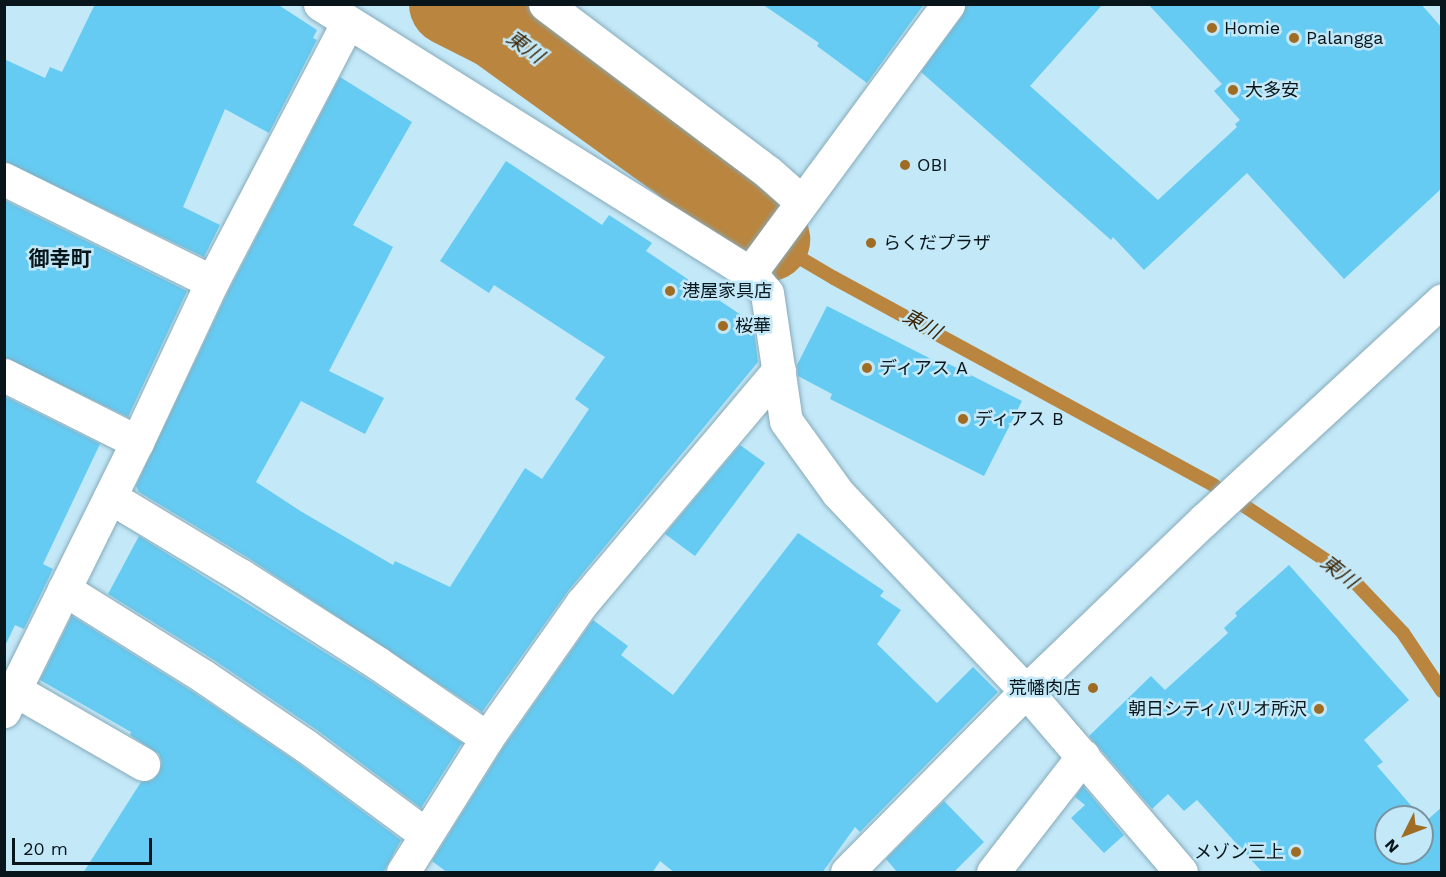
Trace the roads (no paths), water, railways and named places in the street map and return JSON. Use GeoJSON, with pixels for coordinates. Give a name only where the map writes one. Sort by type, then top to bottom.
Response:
{"type":"FeatureCollection","features":[{"type":"Feature","properties":{"kind":"street"},"geometry":{"type":"LineString","coordinates":[[320,4],[753,267],[767,293],[786,421],[838,493],[1026,691],[1181,873]]}},
{"type":"Feature","properties":{"kind":"street"},"geometry":{"type":"LineString","coordinates":[[544,4],[768,172],[793,214]]}},
{"type":"Feature","properties":{"kind":"street"},"geometry":{"type":"LineString","coordinates":[[753,267],[948,4]]}},
{"type":"Feature","properties":{"kind":"street"},"geometry":{"type":"LineString","coordinates":[[143,764],[10,700],[137,442],[212,282],[348,22]]}},
{"type":"Feature","properties":{"kind":"street"},"geometry":{"type":"LineString","coordinates":[[4,179],[212,282]]}},
{"type":"Feature","properties":{"kind":"street"},"geometry":{"type":"LineString","coordinates":[[847,873],[1026,691],[1204,520],[1442,300]]}},
{"type":"Feature","properties":{"kind":"street"},"geometry":{"type":"LineString","coordinates":[[403,873],[425,834],[487,738],[582,603],[779,370]]}},
{"type":"Feature","properties":{"kind":"street"},"geometry":{"type":"LineString","coordinates":[[4,375],[137,442]]}},
{"type":"Feature","properties":{"kind":"street"},"geometry":{"type":"LineString","coordinates":[[110,497],[260,588],[487,738]]}},
{"type":"Feature","properties":{"kind":"street"},"geometry":{"type":"LineString","coordinates":[[64,589],[203,676],[306,746],[425,834]]}},
{"type":"Feature","properties":{"kind":"street"},"geometry":{"type":"LineString","coordinates":[[993,873],[1083,756]]}},
{"type":"Feature","properties":{"kind":"waterway","name":"東川"},"geometry":{"type":"LineString","coordinates":[[451,4],[497,27],[688,165],[726,204],[768,239]]}},
{"type":"Feature","properties":{"kind":"waterway","name":"東川"},"geometry":{"type":"LineString","coordinates":[[771,241],[834,278],[1213,485],[1348,575],[1403,633],[1442,691]]}},
{"type":"Feature","properties":{"kind":"place","name":"Homie"},"geometry":{"type":"Point","coordinates":[1212,28]}},
{"type":"Feature","properties":{"kind":"place","name":"Palangga"},"geometry":{"type":"Point","coordinates":[1294,38]}},
{"type":"Feature","properties":{"kind":"place","name":"大多安"},"geometry":{"type":"Point","coordinates":[1233,90]}},
{"type":"Feature","properties":{"kind":"place","name":"OBI"},"geometry":{"type":"Point","coordinates":[905,165]}},
{"type":"Feature","properties":{"kind":"place","name":"らくだプラザ"},"geometry":{"type":"Point","coordinates":[871,243]}},
{"type":"Feature","properties":{"kind":"place","name":"港屋家具店"},"geometry":{"type":"Point","coordinates":[670,291]}},
{"type":"Feature","properties":{"kind":"place","name":"桜華"},"geometry":{"type":"Point","coordinates":[723,326]}},
{"type":"Feature","properties":{"kind":"place","name":"ディアス A"},"geometry":{"type":"Point","coordinates":[867,368]}},
{"type":"Feature","properties":{"kind":"place","name":"ディアス B"},"geometry":{"type":"Point","coordinates":[963,419]}},
{"type":"Feature","properties":{"kind":"place","name":"荒幡肉店"},"geometry":{"type":"Point","coordinates":[1093,688]}},
{"type":"Feature","properties":{"kind":"place","name":"朝日シティパリオ所沢"},"geometry":{"type":"Point","coordinates":[1319,709]}},
{"type":"Feature","properties":{"kind":"place","name":"メゾン三上"},"geometry":{"type":"Point","coordinates":[1296,852]}},
{"type":"Feature","properties":{"kind":"district","name":"御幸町"},"geometry":{"type":"Point","coordinates":[60,259]}}]}
